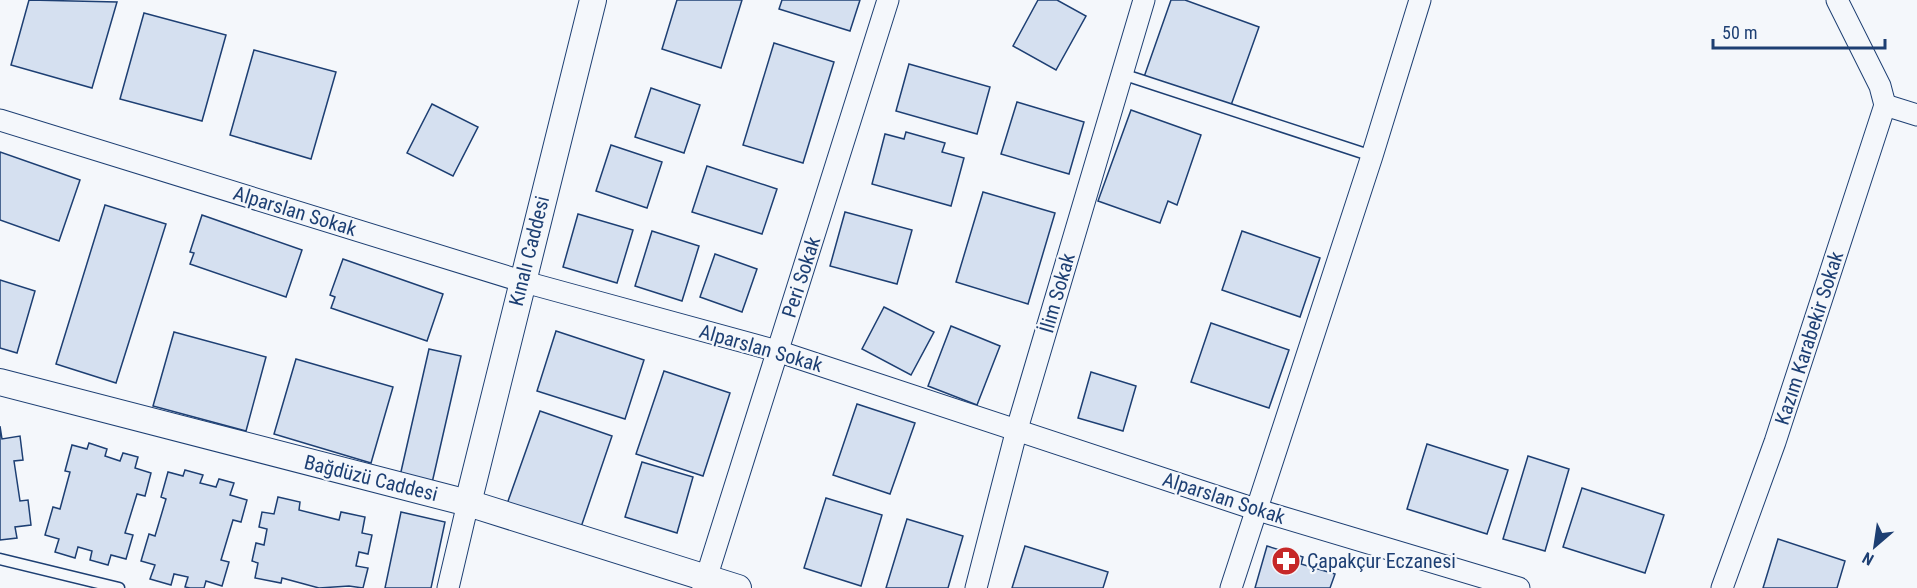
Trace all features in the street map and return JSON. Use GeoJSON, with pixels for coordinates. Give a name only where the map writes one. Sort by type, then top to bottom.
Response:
{"type":"FeatureCollection","features":[{"type":"Feature","properties":{"kind":"street","name":"Kınalı Caddesi"},"geometry":{"type":"LineString","coordinates":[[468,503],[521,282],[593,0]]}},
{"type":"Feature","properties":{"kind":"street","name":"Peri Sokak"},"geometry":{"type":"LineString","coordinates":[[704,584],[888,0]]}},
{"type":"Feature","properties":{"kind":"street","name":"İlim Sokak"},"geometry":{"type":"LineString","coordinates":[[976,588],[1017,429],[1144,0]]}},
{"type":"Feature","properties":{"kind":"street"},"geometry":{"type":"LineString","coordinates":[[1231,588],[1372,156],[1420,0]]}},
{"type":"Feature","properties":{"kind":"street"},"geometry":{"type":"LineString","coordinates":[[1837,0],[1883,95],[1917,115]]}},
{"type":"Feature","properties":{"kind":"street","name":"Kazım Karabekir Sokak"},"geometry":{"type":"LineString","coordinates":[[1722,588],[1778,431],[1883,95]]}},
{"type":"Feature","properties":{"kind":"street","name":"Alparslan Sokak"},"geometry":{"type":"LineString","coordinates":[[0,120],[521,282],[777,351],[1258,510],[1519,588]]}},
{"type":"Feature","properties":{"kind":"street","name":"Bağdüzü Caddesi"},"geometry":{"type":"LineString","coordinates":[[0,382],[468,503],[704,584],[738,588]]}},
{"type":"Feature","properties":{"kind":"street"},"geometry":{"type":"LineString","coordinates":[[448,588],[468,503]]}},
{"type":"Feature","properties":{"kind":"lane"},"geometry":{"type":"LineString","coordinates":[[1122,74],[1372,156]]}},
{"type":"Feature","properties":{"kind":"lane"},"geometry":{"type":"LineString","coordinates":[[0,559],[119,588]]}},
{"type":"Feature","properties":{"kind":"building"},"geometry":{"type":"Polygon","coordinates":[[[29,0],[117,2],[92,88],[11,65],[29,0]]]}},
{"type":"Feature","properties":{"kind":"building"},"geometry":{"type":"Polygon","coordinates":[[[677,0],[742,0],[721,68],[662,49],[677,0]]]}},
{"type":"Feature","properties":{"kind":"building"},"geometry":{"type":"Polygon","coordinates":[[[782,0],[860,0],[850,31],[779,9],[782,0]]]}},
{"type":"Feature","properties":{"kind":"building"},"geometry":{"type":"Polygon","coordinates":[[[1038,0],[1057,0],[1086,16],[1056,70],[1013,46],[1038,0]]]}},
{"type":"Feature","properties":{"kind":"building"},"geometry":{"type":"Polygon","coordinates":[[[1171,0],[1185,0],[1259,27],[1230,108],[1144,77],[1171,0]]]}},
{"type":"Feature","properties":{"kind":"building"},"geometry":{"type":"Polygon","coordinates":[[[144,13],[226,35],[202,121],[120,99],[144,13]]]}},
{"type":"Feature","properties":{"kind":"building"},"geometry":{"type":"Polygon","coordinates":[[[774,43],[834,62],[803,163],[743,145],[774,43]]]}},
{"type":"Feature","properties":{"kind":"building"},"geometry":{"type":"Polygon","coordinates":[[[254,50],[336,72],[311,159],[230,135],[254,50]]]}},
{"type":"Feature","properties":{"kind":"building"},"geometry":{"type":"Polygon","coordinates":[[[909,64],[990,87],[977,134],[896,111],[909,64]]]}},
{"type":"Feature","properties":{"kind":"building"},"geometry":{"type":"Polygon","coordinates":[[[651,88],[700,105],[684,153],[635,137],[651,88]]]}},
{"type":"Feature","properties":{"kind":"building"},"geometry":{"type":"Polygon","coordinates":[[[1017,102],[1084,122],[1069,174],[1001,154],[1017,102]]]}},
{"type":"Feature","properties":{"kind":"building"},"geometry":{"type":"Polygon","coordinates":[[[432,104],[478,127],[453,176],[407,153],[432,104]]]}},
{"type":"Feature","properties":{"kind":"building"},"geometry":{"type":"Polygon","coordinates":[[[1131,110],[1201,135],[1177,205],[1168,201],[1160,223],[1098,201],[1131,110]]]}},
{"type":"Feature","properties":{"kind":"building"},"geometry":{"type":"Polygon","coordinates":[[[906,132],[945,143],[942,152],[964,158],[951,206],[872,184],[885,134],[904,139],[906,132]]]}},
{"type":"Feature","properties":{"kind":"building"},"geometry":{"type":"Polygon","coordinates":[[[611,145],[662,162],[647,208],[596,191],[611,145]]]}},
{"type":"Feature","properties":{"kind":"building"},"geometry":{"type":"Polygon","coordinates":[[[0,152],[80,180],[59,241],[0,220],[0,152]]]}},
{"type":"Feature","properties":{"kind":"building"},"geometry":{"type":"Polygon","coordinates":[[[707,166],[777,189],[762,234],[692,212],[707,166]]]}},
{"type":"Feature","properties":{"kind":"building"},"geometry":{"type":"Polygon","coordinates":[[[983,192],[1055,213],[1028,304],[956,282],[983,192]]]}},
{"type":"Feature","properties":{"kind":"building"},"geometry":{"type":"Polygon","coordinates":[[[105,205],[166,224],[116,383],[56,364],[105,205]]]}},
{"type":"Feature","properties":{"kind":"building"},"geometry":{"type":"Polygon","coordinates":[[[845,212],[912,230],[897,284],[830,266],[845,212]]]}},
{"type":"Feature","properties":{"kind":"building"},"geometry":{"type":"Polygon","coordinates":[[[578,214],[633,230],[617,283],[563,267],[578,214]]]}},
{"type":"Feature","properties":{"kind":"building"},"geometry":{"type":"Polygon","coordinates":[[[202,215],[302,250],[286,297],[190,264],[194,253],[190,252],[202,215]]]}},
{"type":"Feature","properties":{"kind":"building"},"geometry":{"type":"Polygon","coordinates":[[[652,231],[699,246],[682,301],[635,286],[652,231]]]}},
{"type":"Feature","properties":{"kind":"building"},"geometry":{"type":"Polygon","coordinates":[[[1242,231],[1320,258],[1300,317],[1222,290],[1242,231]]]}},
{"type":"Feature","properties":{"kind":"building"},"geometry":{"type":"Polygon","coordinates":[[[715,254],[757,269],[742,312],[700,297],[715,254]]]}},
{"type":"Feature","properties":{"kind":"building"},"geometry":{"type":"Polygon","coordinates":[[[343,259],[443,294],[427,341],[331,308],[335,297],[330,295],[343,259]]]}},
{"type":"Feature","properties":{"kind":"building"},"geometry":{"type":"Polygon","coordinates":[[[0,280],[35,291],[17,353],[0,348],[0,280]]]}},
{"type":"Feature","properties":{"kind":"building"},"geometry":{"type":"Polygon","coordinates":[[[884,307],[934,332],[911,375],[862,349],[884,307]]]}},
{"type":"Feature","properties":{"kind":"building"},"geometry":{"type":"Polygon","coordinates":[[[1211,323],[1289,350],[1269,408],[1191,382],[1211,323]]]}},
{"type":"Feature","properties":{"kind":"building"},"geometry":{"type":"Polygon","coordinates":[[[951,326],[1000,346],[977,405],[928,386],[951,326]]]}},
{"type":"Feature","properties":{"kind":"building"},"geometry":{"type":"Polygon","coordinates":[[[556,331],[644,360],[625,419],[537,391],[556,331]]]}},
{"type":"Feature","properties":{"kind":"building"},"geometry":{"type":"Polygon","coordinates":[[[174,332],[266,357],[246,431],[153,406],[174,332]]]}},
{"type":"Feature","properties":{"kind":"building"},"geometry":{"type":"Polygon","coordinates":[[[429,349],[461,356],[432,483],[400,476],[429,349]]]}},
{"type":"Feature","properties":{"kind":"building"},"geometry":{"type":"Polygon","coordinates":[[[296,359],[393,387],[371,463],[274,434],[296,359]]]}},
{"type":"Feature","properties":{"kind":"building"},"geometry":{"type":"Polygon","coordinates":[[[664,371],[730,393],[703,476],[636,454],[664,371]]]}},
{"type":"Feature","properties":{"kind":"building"},"geometry":{"type":"Polygon","coordinates":[[[1091,372],[1136,386],[1123,431],[1078,418],[1091,372]]]}},
{"type":"Feature","properties":{"kind":"building"},"geometry":{"type":"Polygon","coordinates":[[[857,404],[915,423],[890,494],[833,475],[857,404]]]}},
{"type":"Feature","properties":{"kind":"building"},"geometry":{"type":"Polygon","coordinates":[[[540,411],[612,436],[580,530],[507,504],[540,411]]]}},
{"type":"Feature","properties":{"kind":"building"},"geometry":{"type":"Polygon","coordinates":[[[0,426],[2,439],[20,436],[23,460],[14,461],[20,501],[28,500],[31,525],[15,527],[17,538],[0,540],[0,426]]]}},
{"type":"Feature","properties":{"kind":"building"},"geometry":{"type":"Polygon","coordinates":[[[89,443],[107,449],[105,456],[120,461],[123,453],[138,457],[135,468],[151,473],[145,496],[137,494],[125,533],[133,535],[126,559],[111,555],[108,565],[90,560],[92,551],[78,547],[75,558],[55,552],[59,539],[45,535],[53,507],[60,509],[70,472],[65,471],[72,445],[87,449],[89,443]]]}},
{"type":"Feature","properties":{"kind":"building"},"geometry":{"type":"Polygon","coordinates":[[[1427,444],[1508,470],[1487,534],[1407,509],[1427,444]]]}},
{"type":"Feature","properties":{"kind":"building"},"geometry":{"type":"Polygon","coordinates":[[[1528,456],[1569,469],[1545,551],[1503,539],[1528,456]]]}},
{"type":"Feature","properties":{"kind":"building"},"geometry":{"type":"Polygon","coordinates":[[[642,462],[693,477],[677,533],[625,517],[642,462]]]}},
{"type":"Feature","properties":{"kind":"building"},"geometry":{"type":"Polygon","coordinates":[[[185,470],[203,475],[200,483],[216,487],[219,479],[234,483],[230,495],[247,500],[241,522],[233,520],[221,560],[229,562],[222,586],[206,581],[204,588],[185,587],[188,577],[174,574],[171,585],[150,579],[155,565],[141,561],[149,534],[155,536],[166,499],[161,497],[168,472],[183,476],[185,470]]]}},
{"type":"Feature","properties":{"kind":"building"},"geometry":{"type":"Polygon","coordinates":[[[1582,488],[1664,515],[1645,573],[1563,547],[1582,488]]]}},
{"type":"Feature","properties":{"kind":"building"},"geometry":{"type":"Polygon","coordinates":[[[278,497],[300,502],[299,510],[339,520],[341,512],[365,517],[362,533],[372,535],[368,554],[359,552],[356,566],[368,568],[363,588],[349,586],[319,588],[282,578],[281,583],[255,578],[258,563],[252,561],[256,543],[264,545],[267,529],[259,527],[262,512],[274,514],[278,497]]]}},
{"type":"Feature","properties":{"kind":"building"},"geometry":{"type":"Polygon","coordinates":[[[826,498],[882,515],[861,586],[804,568],[826,498]]]}},
{"type":"Feature","properties":{"kind":"building"},"geometry":{"type":"Polygon","coordinates":[[[401,512],[445,522],[431,588],[385,588],[401,512]]]}},
{"type":"Feature","properties":{"kind":"building"},"geometry":{"type":"Polygon","coordinates":[[[907,519],[963,536],[948,588],[886,588],[907,519]]]}},
{"type":"Feature","properties":{"kind":"building"},"geometry":{"type":"Polygon","coordinates":[[[1778,539],[1845,561],[1837,588],[1763,588],[1778,539]]]}},
{"type":"Feature","properties":{"kind":"building"},"geometry":{"type":"Polygon","coordinates":[[[1025,546],[1108,572],[1103,588],[1012,588],[1025,546]]]}},
{"type":"Feature","properties":{"kind":"building"},"geometry":{"type":"Polygon","coordinates":[[[1267,546],[1303,557],[1301,564],[1335,574],[1330,588],[1255,588],[1267,546]]]}},
{"type":"Feature","properties":{"kind":"place","name":"Çapakçur Eczanesi"},"geometry":{"type":"Point","coordinates":[1286,561]}}]}
